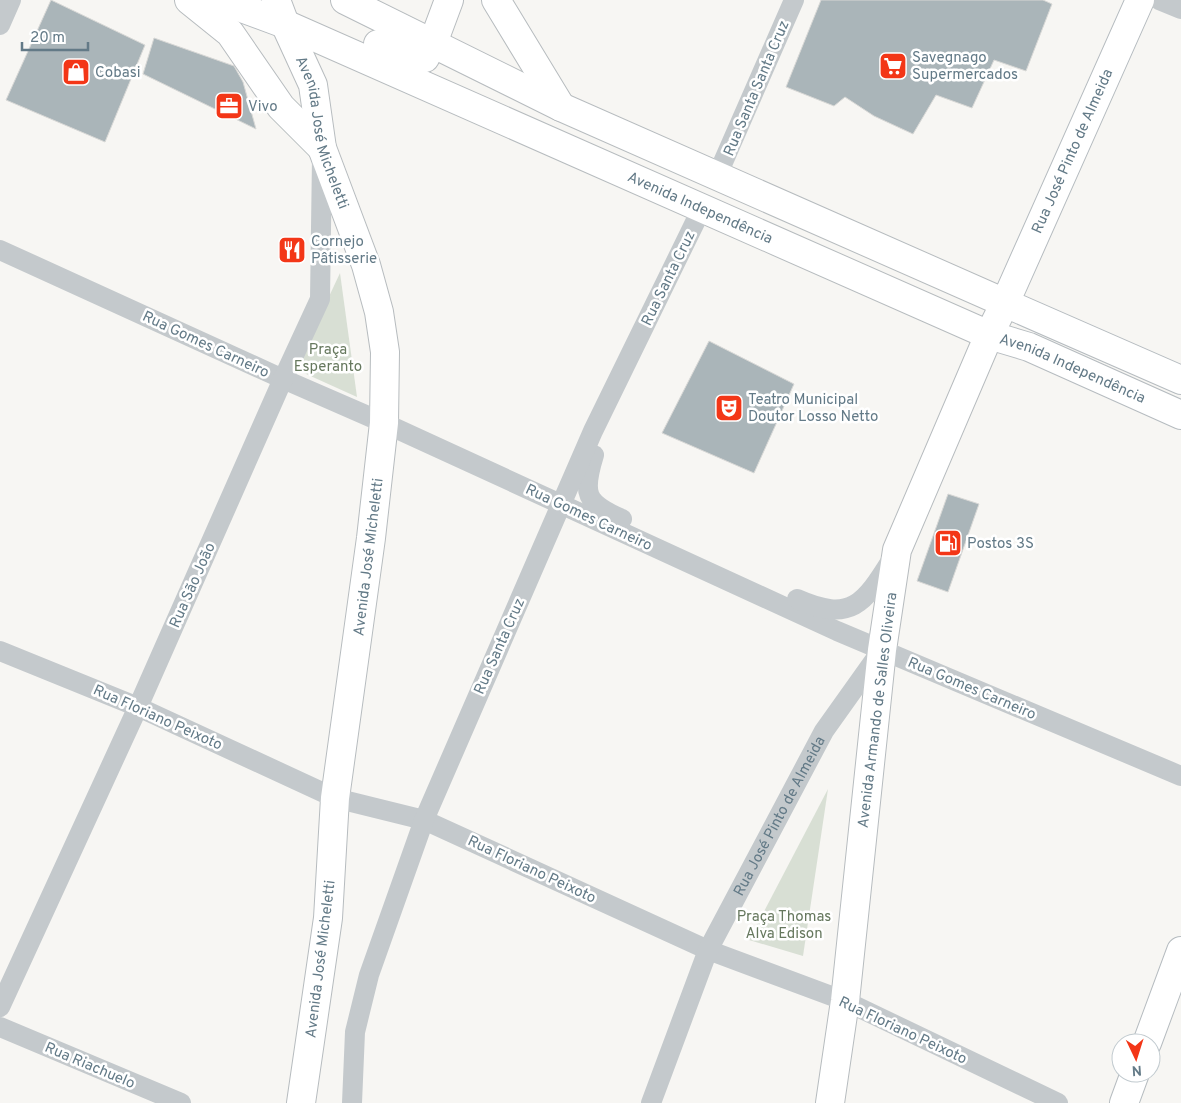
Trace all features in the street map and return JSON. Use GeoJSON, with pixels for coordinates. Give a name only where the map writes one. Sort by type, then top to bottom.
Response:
{"type":"FeatureCollection","features":[{"type":"Feature","properties":{"kind":"main road"},"geometry":{"type":"LineString","coordinates":[[189,0],[230,33],[281,108],[322,148]]}},
{"type":"Feature","properties":{"kind":"main road","name":"Avenida Independência"},"geometry":{"type":"LineString","coordinates":[[220,0],[280,12],[337,47],[989,335],[1029,347],[1181,415]]}},
{"type":"Feature","properties":{"kind":"main road"},"geometry":{"type":"LineString","coordinates":[[345,0],[561,107],[1181,380]]}},
{"type":"Feature","properties":{"kind":"main road"},"geometry":{"type":"LineString","coordinates":[[337,47],[372,42],[409,60],[425,58],[433,43],[449,0]]}},
{"type":"Feature","properties":{"kind":"main road"},"geometry":{"type":"LineString","coordinates":[[496,0],[561,107]]}},
{"type":"Feature","properties":{"kind":"main road","name":"Rua José Pinto de Almeida"},"geometry":{"type":"LineString","coordinates":[[989,335],[1140,0]]}},
{"type":"Feature","properties":{"kind":"main road","name":"Avenida José Micheletti"},"geometry":{"type":"LineString","coordinates":[[280,12],[313,86],[322,148],[366,265],[379,312],[385,352],[384,423],[371,538],[335,798],[328,918],[302,1103]]}},
{"type":"Feature","properties":{"kind":"main road","name":"Avenida Armando de Salles Oliveira"},"geometry":{"type":"LineString","coordinates":[[830,1103],[845,1001],[882,650],[897,550],[989,335]]}},
{"type":"Feature","properties":{"kind":"main road"},"geometry":{"type":"LineString","coordinates":[[1151,1033],[1181,951]]}},
{"type":"Feature","properties":{"kind":"main road"},"geometry":{"type":"LineString","coordinates":[[1124,1103],[1131,1083]]}},
{"type":"Feature","properties":{"kind":"street"},"geometry":{"type":"LineString","coordinates":[[0,25],[11,0]]}},
{"type":"Feature","properties":{"kind":"street","name":"Rua Santa Santa Cruz"},"geometry":{"type":"LineString","coordinates":[[717,176],[794,0]]}},
{"type":"Feature","properties":{"kind":"street"},"geometry":{"type":"LineString","coordinates":[[1159,0],[1181,9]]}},
{"type":"Feature","properties":{"kind":"street","name":"Rua São João"},"geometry":{"type":"LineString","coordinates":[[0,1007],[138,706],[320,300],[322,148]]}},
{"type":"Feature","properties":{"kind":"street","name":"Rua Santa Cruz"},"geometry":{"type":"LineString","coordinates":[[352,1103],[355,1032],[369,975],[424,820],[561,505],[614,389],[702,208]]}},
{"type":"Feature","properties":{"kind":"street","name":"Rua Gomes Carneiro"},"geometry":{"type":"LineString","coordinates":[[0,250],[384,423],[837,631],[1181,776]]}},
{"type":"Feature","properties":{"kind":"street","name":"Rua Gomes Carneiro"},"geometry":{"type":"LineString","coordinates":[[614,389],[590,469],[587,489],[591,500],[603,511],[815,607],[833,611],[849,608],[874,588],[897,550]]}},
{"type":"Feature","properties":{"kind":"street","name":"Rua José Pinto de Almeida"},"geometry":{"type":"LineString","coordinates":[[651,1103],[708,950],[824,731],[882,650]]}},
{"type":"Feature","properties":{"kind":"street","name":"Rua Floriano Peixoto"},"geometry":{"type":"LineString","coordinates":[[0,651],[138,706],[335,798],[424,820],[708,950],[845,1001],[1058,1103]]}},
{"type":"Feature","properties":{"kind":"street","name":"Rua Riachuelo"},"geometry":{"type":"LineString","coordinates":[[0,1027],[181,1103]]}},
{"type":"Feature","properties":{"kind":"green space","name":"Praça Esperanto"},"geometry":{"type":"Polygon","coordinates":[[[340,273],[357,397],[295,369],[340,273]]]}},
{"type":"Feature","properties":{"kind":"green space","name":"Praça Thomas Alva Edison"},"geometry":{"type":"Polygon","coordinates":[[[828,789],[803,956],[749,940],[828,789]]]}},
{"type":"Feature","properties":{"kind":"building","name":"Cobasi"},"geometry":{"type":"Polygon","coordinates":[[[51,0],[145,45],[105,142],[6,100],[51,0]]]}},
{"type":"Feature","properties":{"kind":"building","name":"Savegnago Supermercados"},"geometry":{"type":"Polygon","coordinates":[[[821,0],[1043,0],[1052,4],[1026,71],[994,60],[972,108],[936,95],[913,134],[874,116],[845,97],[834,106],[786,87],[821,0]]]}},
{"type":"Feature","properties":{"kind":"building","name":"Vivo"},"geometry":{"type":"Polygon","coordinates":[[[154,38],[234,66],[243,82],[256,129],[143,74],[154,38]]]}},
{"type":"Feature","properties":{"kind":"building","name":"Teatro Municipal Doutor Losso Netto"},"geometry":{"type":"Polygon","coordinates":[[[709,341],[794,384],[754,473],[662,433],[709,341]]]}},
{"type":"Feature","properties":{"kind":"building","name":"Postos 3S"},"geometry":{"type":"Polygon","coordinates":[[[948,494],[979,504],[948,592],[917,581],[948,494]]]}},
{"type":"Feature","properties":{"kind":"place","name":"Savegnago Supermercados"},"geometry":{"type":"Point","coordinates":[893,66]}},
{"type":"Feature","properties":{"kind":"place","name":"Cobasi"},"geometry":{"type":"Point","coordinates":[76,72]}},
{"type":"Feature","properties":{"kind":"place","name":"Vivo"},"geometry":{"type":"Point","coordinates":[229,106]}},
{"type":"Feature","properties":{"kind":"place","name":"Cornejo Pâtisserie"},"geometry":{"type":"Point","coordinates":[292,250]}},
{"type":"Feature","properties":{"kind":"place","name":"Teatro Municipal Doutor Losso Netto"},"geometry":{"type":"Point","coordinates":[729,408]}},
{"type":"Feature","properties":{"kind":"place","name":"Postos 3S"},"geometry":{"type":"Point","coordinates":[948,543]}}]}
